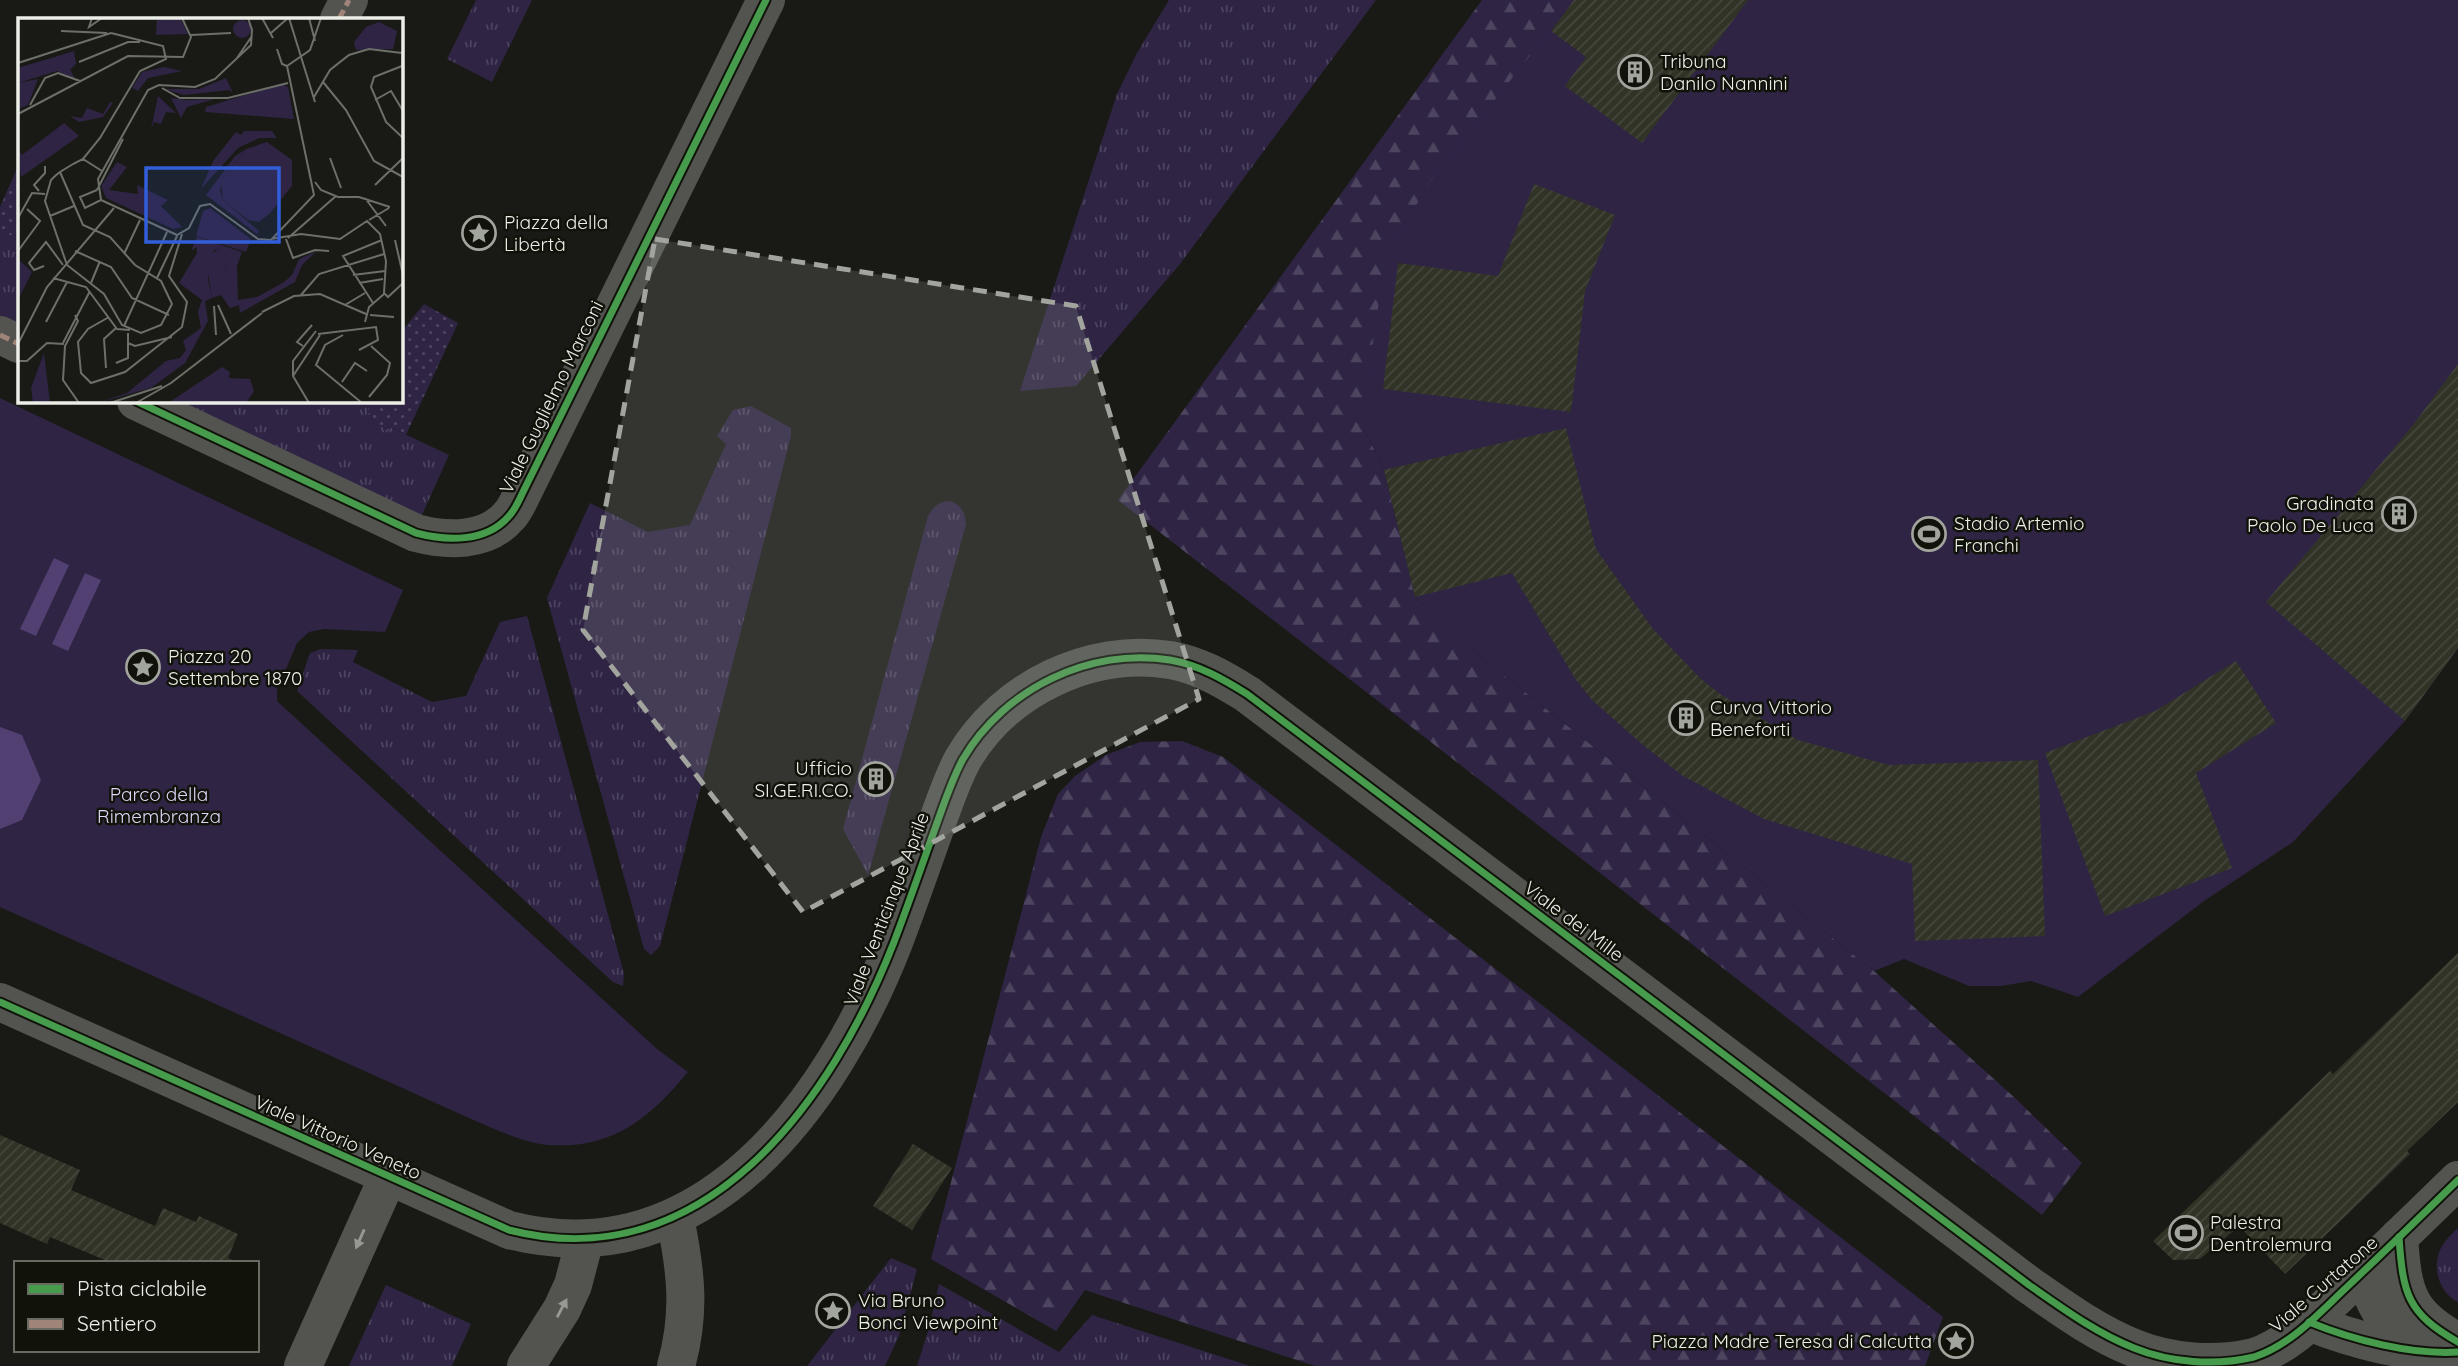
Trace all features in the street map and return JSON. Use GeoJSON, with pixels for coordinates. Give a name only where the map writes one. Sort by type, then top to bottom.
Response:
{"type":"FeatureCollection","features":[{"type":"Feature","properties":{"kind":"street"},"geometry":{"type":"LineString","coordinates":[[340,18],[349,0]]}},
{"type":"Feature","properties":{"kind":"street","name":"Viale Guglielmo Marconi"},"geometry":{"type":"LineString","coordinates":[[138,402],[416,533],[455,540],[494,528],[509,516],[528,484],[766,0]]}},
{"type":"Feature","properties":{"kind":"street"},"geometry":{"type":"LineString","coordinates":[[0,335],[18,344]]}},
{"type":"Feature","properties":{"kind":"street","name":"Viale dei Mille"},"geometry":{"type":"LineString","coordinates":[[1028,691],[1065,673],[1101,661],[1125,658],[1170,660],[1211,673],[1226,681],[1266,708],[2069,1313]]}},
{"type":"Feature","properties":{"kind":"street","name":"Viale Venticinque Aprile"},"geometry":{"type":"LineString","coordinates":[[675,1218],[715,1194],[757,1159],[798,1114],[824,1080],[848,1042],[881,973],[962,761],[998,714],[1028,691]]}},
{"type":"Feature","properties":{"kind":"street","name":"Viale Vittorio Veneto"},"geometry":{"type":"LineString","coordinates":[[0,1002],[509,1230],[548,1237],[585,1239],[640,1230],[675,1218]]}},
{"type":"Feature","properties":{"kind":"street"},"geometry":{"type":"LineString","coordinates":[[303,1366],[388,1177]]}},
{"type":"Feature","properties":{"kind":"street","name":"Viale Curtatone"},"geometry":{"type":"LineString","coordinates":[[2069,1313],[2133,1348],[2174,1360],[2200,1363],[2242,1360],[2255,1356],[2286,1340],[2309,1322],[2458,1180]]}},
{"type":"Feature","properties":{"kind":"street"},"geometry":{"type":"LineString","coordinates":[[675,1218],[687,1290],[685,1331],[676,1366]]}},
{"type":"Feature","properties":{"kind":"street"},"geometry":{"type":"LineString","coordinates":[[2399,1237],[2401,1272],[2409,1299],[2446,1348]]}},
{"type":"Feature","properties":{"kind":"street"},"geometry":{"type":"LineString","coordinates":[[526,1366],[557,1317],[573,1285],[585,1239]]}},
{"type":"Feature","properties":{"kind":"street"},"geometry":{"type":"LineString","coordinates":[[2363,1271],[2383,1318],[2446,1348]]}},
{"type":"Feature","properties":{"kind":"street"},"geometry":{"type":"LineString","coordinates":[[2309,1322],[2352,1337],[2446,1348]]}},
{"type":"Feature","properties":{"kind":"highlighted area"},"geometry":{"type":"Polygon","coordinates":[[[655,239],[1076,306],[1199,699],[803,912],[583,630],[655,239]]]}},
{"type":"Feature","properties":{"kind":"green space"},"geometry":{"type":"Polygon","coordinates":[[[476,0],[532,0],[492,82],[447,59],[476,0]]]}},
{"type":"Feature","properties":{"kind":"green space"},"geometry":{"type":"Polygon","coordinates":[[[1169,0],[1376,0],[1180,264],[1076,386],[1020,391],[1117,94],[1137,53],[1169,0]]]}},
{"type":"Feature","properties":{"kind":"green space"},"geometry":{"type":"Polygon","coordinates":[[[1482,0],[1574,0],[1551,31],[1361,422],[1384,470],[1415,597],[1464,643],[1874,971],[2015,1098],[2082,1163],[2042,1215],[1118,500],[1482,0]]]}},
{"type":"Feature","properties":{"kind":"green space","name":"Stadio Artemio Franchi"},"geometry":{"type":"Polygon","coordinates":[[[1574,0],[2458,0],[2458,648],[2405,721],[2293,842],[2204,901],[2078,997],[2031,981],[2001,986],[1969,986],[1904,959],[1874,971],[1464,643],[1415,597],[1384,470],[1361,422],[1386,255],[1432,179],[1574,0]]]}},
{"type":"Feature","properties":{"kind":"green space"},"geometry":{"type":"Polygon","coordinates":[[[18,166],[18,233],[0,238],[0,207],[18,166]]]}},
{"type":"Feature","properties":{"kind":"green space"},"geometry":{"type":"Polygon","coordinates":[[[18,233],[18,327],[0,318],[0,238],[18,233]]]}},
{"type":"Feature","properties":{"kind":"green space"},"geometry":{"type":"Polygon","coordinates":[[[424,304],[458,323],[406,435],[391,427],[389,431],[374,423],[365,402],[402,402],[402,331],[424,304]]]}},
{"type":"Feature","properties":{"kind":"green space","name":"Parco della Rimembranza"},"geometry":{"type":"Polygon","coordinates":[[[0,398],[403,590],[385,632],[324,629],[309,632],[297,643],[277,690],[277,701],[657,1049],[688,1072],[664,1099],[623,1130],[591,1142],[552,1145],[522,1139],[469,1118],[0,907],[0,398]]]}},
{"type":"Feature","properties":{"kind":"green space"},"geometry":{"type":"Polygon","coordinates":[[[186,402],[365,402],[374,423],[389,430],[390,427],[449,455],[421,517],[185,405],[186,402]]]}},
{"type":"Feature","properties":{"kind":"green space"},"geometry":{"type":"Polygon","coordinates":[[[751,406],[791,428],[791,436],[660,946],[651,955],[644,949],[547,598],[590,503],[648,532],[690,525],[726,444],[717,436],[733,410],[751,406]]]}},
{"type":"Feature","properties":{"kind":"green space"},"geometry":{"type":"Polygon","coordinates":[[[947,501],[960,508],[966,524],[868,875],[843,829],[928,516],[937,505],[947,501]],[[871,762],[862,792],[881,797],[891,767],[871,762]]]}},
{"type":"Feature","properties":{"kind":"green space"},"geometry":{"type":"Polygon","coordinates":[[[527,616],[624,974],[623,986],[613,982],[297,691],[310,653],[321,649],[358,650],[353,662],[432,702],[466,696],[500,622],[527,616]]]}},
{"type":"Feature","properties":{"kind":"green space"},"geometry":{"type":"Polygon","coordinates":[[[1182,741],[1223,757],[1943,1317],[1925,1366],[1315,1366],[1085,1290],[1056,1331],[931,1259],[1041,837],[1058,794],[1075,776],[1106,755],[1140,742],[1182,741]]]}},
{"type":"Feature","properties":{"kind":"green space"},"geometry":{"type":"Polygon","coordinates":[[[2458,1228],[2458,1302],[2451,1298],[2441,1285],[2437,1261],[2442,1246],[2458,1228]]]}},
{"type":"Feature","properties":{"kind":"green space"},"geometry":{"type":"Polygon","coordinates":[[[891,1258],[917,1269],[899,1336],[885,1366],[807,1366],[891,1258]]]}},
{"type":"Feature","properties":{"kind":"green space"},"geometry":{"type":"Polygon","coordinates":[[[939,1284],[1059,1352],[1092,1315],[1250,1366],[917,1366],[939,1284]]]}},
{"type":"Feature","properties":{"kind":"green space"},"geometry":{"type":"Polygon","coordinates":[[[386,1285],[471,1324],[452,1366],[349,1366],[386,1285]]]}},
{"type":"Feature","properties":{"kind":"shaded area"},"geometry":{"type":"Polygon","coordinates":[[[54,558],[69,565],[36,636],[20,629],[54,558]]]}},
{"type":"Feature","properties":{"kind":"shaded area"},"geometry":{"type":"Polygon","coordinates":[[[85,573],[101,580],[68,651],[52,644],[85,573]]]}},
{"type":"Feature","properties":{"kind":"shaded area"},"geometry":{"type":"Polygon","coordinates":[[[0,727],[22,735],[41,780],[22,820],[0,829],[0,727]]]}},
{"type":"Feature","properties":{"kind":"building","name":"Tribuna Danilo Nannini"},"geometry":{"type":"Polygon","coordinates":[[[1574,0],[1748,0],[1642,143],[1565,86],[1586,57],[1551,31],[1574,0]]]}},
{"type":"Feature","properties":{"kind":"building"},"geometry":{"type":"Polygon","coordinates":[[[1534,184],[1615,215],[1585,291],[1571,412],[1383,389],[1398,263],[1498,276],[1534,184]]]}},
{"type":"Feature","properties":{"kind":"building","name":"Gradinata Paolo De Luca"},"geometry":{"type":"Polygon","coordinates":[[[2458,364],[2458,648],[2405,721],[2266,602],[2413,425],[2458,364]]]}},
{"type":"Feature","properties":{"kind":"building"},"geometry":{"type":"Polygon","coordinates":[[[1566,428],[1596,549],[1653,629],[1701,679],[1720,694],[1798,740],[1889,765],[2038,760],[2045,936],[1915,941],[1912,864],[1764,819],[1683,776],[1592,700],[1576,680],[1512,573],[1415,597],[1384,470],[1566,428]]]}},
{"type":"Feature","properties":{"kind":"building"},"geometry":{"type":"Polygon","coordinates":[[[2236,661],[2276,723],[2196,773],[2232,868],[2105,916],[2045,753],[2155,711],[2236,661]]]}},
{"type":"Feature","properties":{"kind":"building"},"geometry":{"type":"Polygon","coordinates":[[[2458,953],[2458,1102],[2407,1151],[2410,1154],[2285,1274],[2239,1226],[2200,1259],[2173,1260],[2153,1241],[2330,1071],[2333,1074],[2458,953]]]}},
{"type":"Feature","properties":{"kind":"building"},"geometry":{"type":"Polygon","coordinates":[[[0,1135],[80,1170],[71,1190],[155,1226],[163,1208],[196,1222],[199,1216],[238,1234],[228,1258],[234,1261],[107,1261],[50,1237],[47,1244],[0,1223],[0,1135]]]}},
{"type":"Feature","properties":{"kind":"building"},"geometry":{"type":"Polygon","coordinates":[[[913,1144],[952,1168],[912,1230],[873,1206],[913,1144]]]}},
{"type":"Feature","properties":{"kind":"marked path"},"geometry":{"type":"LineString","coordinates":[[340,18],[349,0]]}},
{"type":"Feature","properties":{"kind":"marked path"},"geometry":{"type":"LineString","coordinates":[[0,335],[18,344]]}},
{"type":"Feature","properties":{"kind":"cycle path"},"geometry":{"type":"LineString","coordinates":[[138,402],[416,533],[440,538],[465,538],[500,525],[518,502],[766,0]]}},
{"type":"Feature","properties":{"kind":"cycle path"},"geometry":{"type":"LineString","coordinates":[[0,1002],[509,1230],[579,1239],[643,1228],[700,1203],[751,1164],[796,1116],[835,1061],[868,1002],[894,942],[955,774],[980,734],[1001,712],[1025,693],[1080,667],[1110,660],[1170,660],[1201,669],[1247,694],[2029,1285],[2093,1328],[2134,1348],[2193,1362],[2239,1360],[2267,1352],[2315,1317],[2458,1180]]}},
{"type":"Feature","properties":{"kind":"cycle path"},"geometry":{"type":"LineString","coordinates":[[2399,1237],[2403,1273],[2411,1300],[2428,1321],[2458,1342]]}},
{"type":"Feature","properties":{"kind":"cycle path"},"geometry":{"type":"LineString","coordinates":[[2309,1322],[2382,1345],[2421,1351],[2458,1352]]}},
{"type":"Feature","properties":{"kind":"place","name":"Tribuna Danilo Nannini"},"geometry":{"type":"Point","coordinates":[1635,72]}},
{"type":"Feature","properties":{"kind":"place","name":"Piazza della Libertà"},"geometry":{"type":"Point","coordinates":[479,233]}},
{"type":"Feature","properties":{"kind":"place","name":"Gradinata Paolo De Luca"},"geometry":{"type":"Point","coordinates":[2399,514]}},
{"type":"Feature","properties":{"kind":"place","name":"Stadio Artemio Franchi"},"geometry":{"type":"Point","coordinates":[1929,534]}},
{"type":"Feature","properties":{"kind":"place","name":"Piazza 20 Settembre 1870"},"geometry":{"type":"Point","coordinates":[143,667]}},
{"type":"Feature","properties":{"kind":"place","name":"Curva Vittorio Beneforti"},"geometry":{"type":"Point","coordinates":[1686,718]}},
{"type":"Feature","properties":{"kind":"place","name":"Ufficio SI.GE.RI.CO."},"geometry":{"type":"Point","coordinates":[876,779]}},
{"type":"Feature","properties":{"kind":"place","name":"Palestra Dentrolemura"},"geometry":{"type":"Point","coordinates":[2186,1233]}},
{"type":"Feature","properties":{"kind":"place","name":"Via Bruno Bonci Viewpoint"},"geometry":{"type":"Point","coordinates":[833,1311]}},
{"type":"Feature","properties":{"kind":"place","name":"Piazza Madre Teresa di Calcutta"},"geometry":{"type":"Point","coordinates":[1956,1341]}}]}
